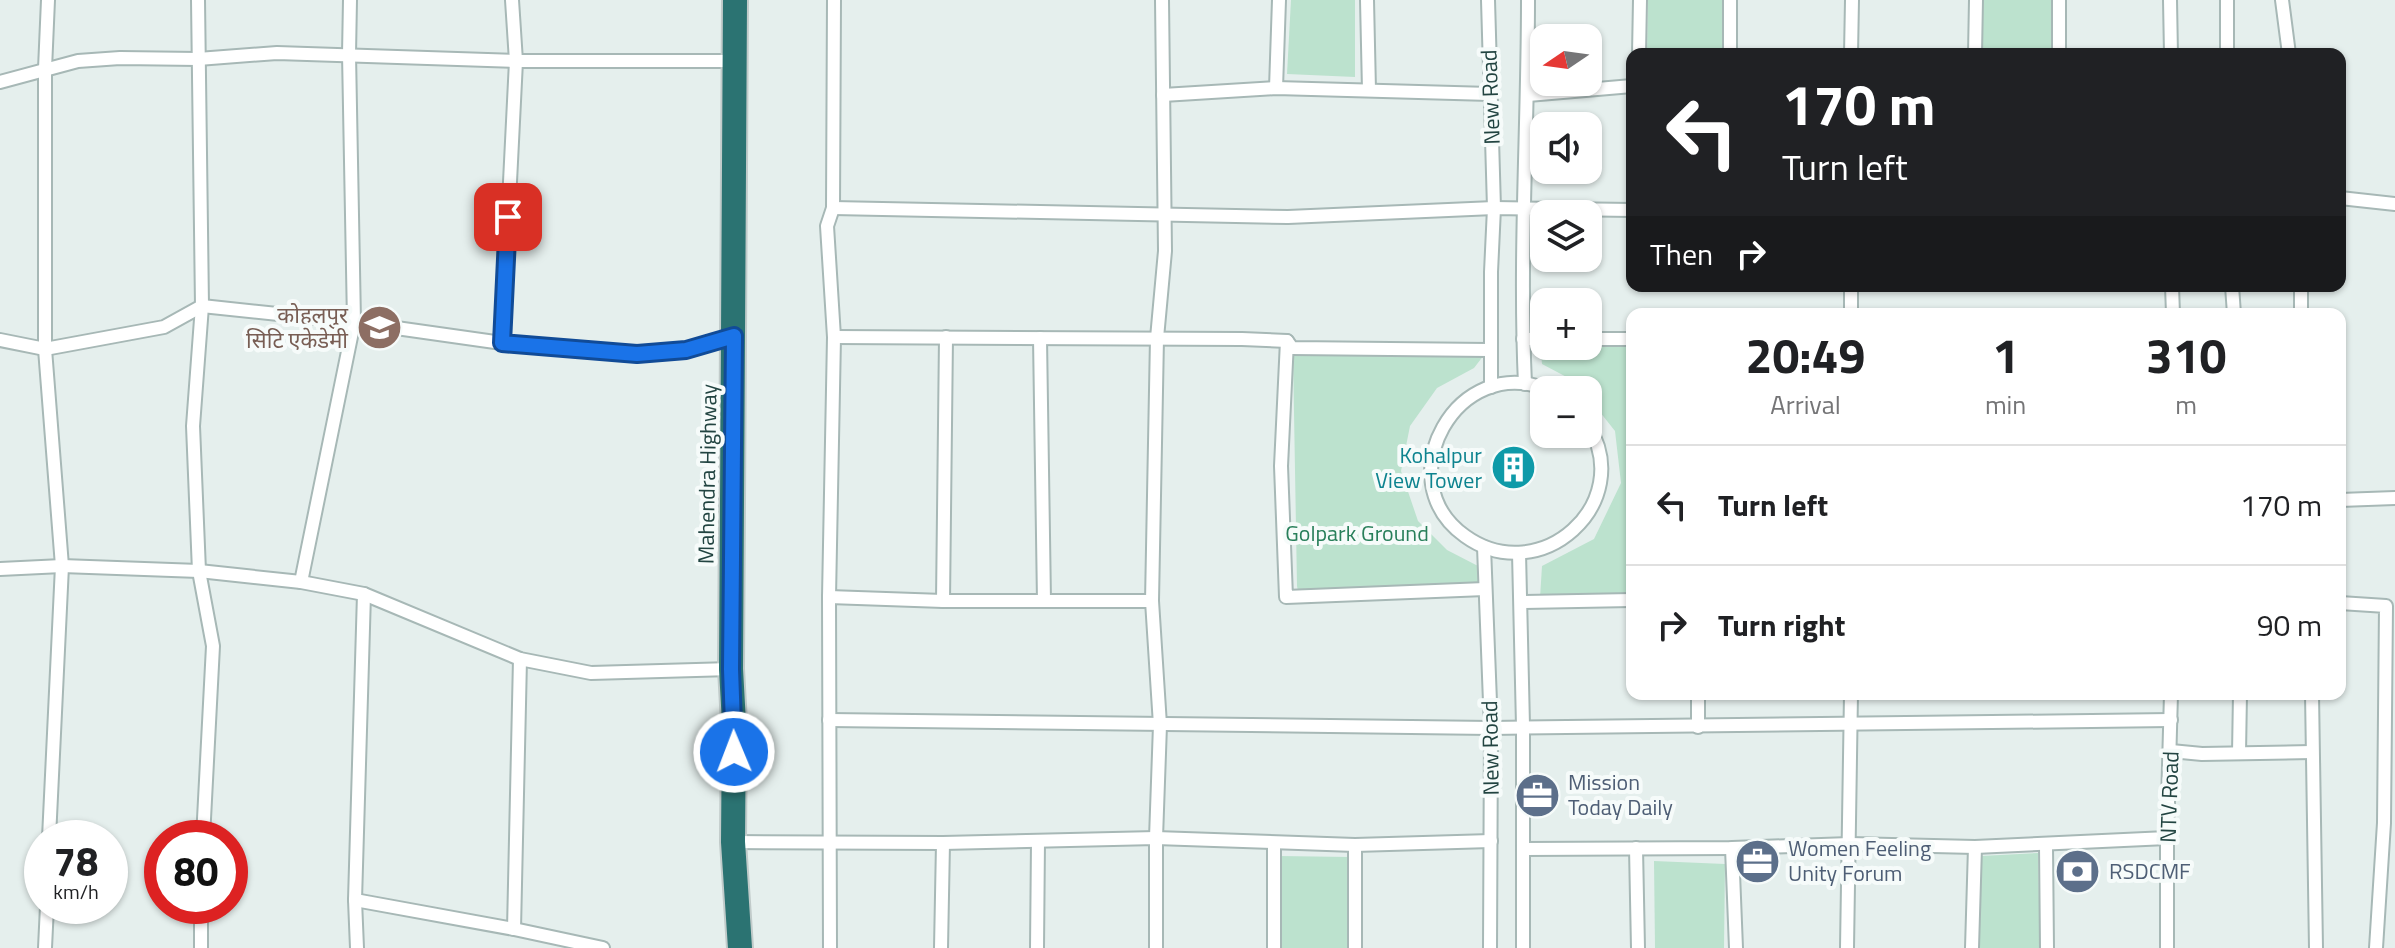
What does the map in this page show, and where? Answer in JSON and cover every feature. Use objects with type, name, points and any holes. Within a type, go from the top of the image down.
[{"type":"highway","name":"Mahendra Highway","points":[[735,0],[731,669],[733,842],[740,948]]},
{"type":"street","points":[[48,0],[45,69],[45,349],[62,566],[50,820]]},
{"type":"street","points":[[198,0],[202,306],[193,426],[199,571],[213,646],[204,820]]},
{"type":"street","points":[[301,582],[354,322],[350,0]]},
{"type":"street","points":[[502,343],[516,61],[512,0]]},
{"type":"street","points":[[830,948],[829,597],[834,337],[827,226],[833,208],[834,0]]},
{"type":"street","points":[[1156,948],[1160,725],[1152,601],[1157,338],[1165,251],[1162,0]]},
{"type":"street","points":[[1276,88],[1279,0]]},
{"type":"street","points":[[1367,0],[1369,90]]},
{"type":"street","name":"New Road","points":[[1488,0],[1494,208],[1489,350],[1491,387]]},
{"type":"street","name":"New Road","points":[[1525,384],[1522,208],[1528,95],[1528,0]]},
{"type":"street","points":[[1639,48],[1640,0]]},
{"type":"street","points":[[1730,0],[1730,48]]},
{"type":"street","points":[[1851,48],[1852,0]]},
{"type":"street","points":[[1975,48],[1976,0]]},
{"type":"street","points":[[2059,0],[2059,48]]},
{"type":"street","points":[[2170,0],[2171,48]]},
{"type":"street","points":[[2227,0],[2227,48]]},
{"type":"street","points":[[2282,0],[2288,48]]},
{"type":"street","points":[[0,82],[78,61],[198,59],[277,53],[516,61],[735,61]]},
{"type":"street","points":[[1528,95],[1626,87]]},
{"type":"street","points":[[1163,95],[1276,88],[1490,94]]},
{"type":"street","points":[[2346,199],[2395,204]]},
{"type":"street","points":[[833,208],[1288,217],[1494,208],[1626,210]]},
{"type":"street","points":[[0,340],[45,349],[164,327],[202,306],[354,322],[502,343],[637,354],[686,350],[734,336]]},
{"type":"street","points":[[834,337],[1287,341]]},
{"type":"street","points":[[943,601],[946,337]]},
{"type":"street","points":[[1040,338],[1044,601]]},
{"type":"street","points":[[1523,339],[1530,339]]},
{"type":"street","points":[[1602,339],[1626,339]]},
{"type":"street","points":[[1287,341],[1292,348],[1489,350]]},
{"type":"street","points":[[1287,341],[1281,466],[1286,597],[1485,589]]},
{"type":"street","points":[[1530,385],[1491,387],[1470,397],[1439,431],[1432,453],[1431,476],[1437,499],[1448,519],[1464,536],[1484,547],[1519,553],[1552,546],[1579,525],[1589,512],[1600,480],[1598,448]]},
{"type":"street","points":[[2346,500],[2395,498]]},
{"type":"street","name":"New Road","points":[[1484,547],[1491,728],[1490,948]]},
{"type":"street","name":"New Road","points":[[1519,553],[1523,948]]},
{"type":"street","points":[[0,569],[62,566],[199,571],[301,582],[364,594],[520,659],[591,673],[731,669]]},
{"type":"street","points":[[357,948],[355,900],[364,594]]},
{"type":"street","points":[[829,597],[943,601],[1152,601]]},
{"type":"street","points":[[1521,602],[1626,600]]},
{"type":"street","points":[[2346,603],[2386,606],[2384,823],[2376,948]]},
{"type":"street","points":[[514,929],[520,659]]},
{"type":"street","points":[[1698,700],[1698,727]]},
{"type":"street","points":[[1847,948],[1851,700]]},
{"type":"street","name":"NTV Road","points":[[2167,948],[2171,700]]},
{"type":"street","points":[[2239,753],[2240,700]]},
{"type":"street","points":[[2312,700],[2316,948]]},
{"type":"street","points":[[829,720],[1491,728],[2171,720]]},
{"type":"street","points":[[2171,751],[2202,754],[2312,752]]},
{"type":"street","points":[[2384,823],[2395,840]]},
{"type":"street","points":[[733,842],[943,843],[1156,838],[1355,845],[1491,841]]},
{"type":"street","points":[[1523,849],[1850,844],[2046,846],[2167,838]]},
{"type":"street","points":[[1037,948],[1038,841]]},
{"type":"street","points":[[941,948],[943,843]]},
{"type":"street","points":[[1274,843],[1274,948]]},
{"type":"street","points":[[1355,845],[1355,948]]},
{"type":"street","points":[[2046,846],[2047,948]]},
{"type":"street","points":[[1972,948],[1975,847]]},
{"type":"street","points":[[1636,848],[1638,948]]},
{"type":"street","points":[[1732,848],[1736,948]]},
{"type":"street","points":[[355,900],[603,948]]},
{"type":"street","points":[[45,948],[46,924]]},
{"type":"street","points":[[201,924],[201,948]]},
{"type":"green space","points":[[1291,0],[1355,0],[1355,77],[1287,74]]},
{"type":"green space","points":[[1648,0],[1723,0],[1723,48],[1647,48]]},
{"type":"green space","points":[[1979,0],[2058,0],[2059,48],[1978,48]]},
{"type":"green space","points":[[1602,342],[1626,342],[1626,598],[1540,598],[1542,566],[1594,539],[1621,483],[1615,431],[1602,415],[1602,376],[1565,376],[1542,364],[1542,360],[1602,360]]},
{"type":"green space","name":"Golpark Ground","points":[[1293,354],[1484,355],[1474,368],[1437,388],[1410,426],[1401,471],[1418,521],[1447,550],[1478,566],[1478,589],[1299,596]]},
{"type":"green space","points":[[2038,853],[2040,948],[1979,948],[1981,856]]},
{"type":"green space","points":[[1279,856],[1350,857],[1349,948],[1279,948]]},
{"type":"green space","points":[[1654,861],[1725,864],[1724,948],[1655,948]]},
{"type":"place","name":"कोहलपुर सिटि एकेडेमी","points":[[379,328]]},
{"type":"place","name":"Kohalpur View Tower","points":[[1513,468]]},
{"type":"place","name":"Mission Today Daily","points":[[1537,795]]},
{"type":"place","name":"Women Feeling Unity Forum","points":[[1757,861]]},
{"type":"place","name":"RSDCMF","points":[[2078,871]]},
{"type":"route","points":[[508,217],[502,343],[637,354],[686,350],[734,336],[731,669],[734,752]]}]
